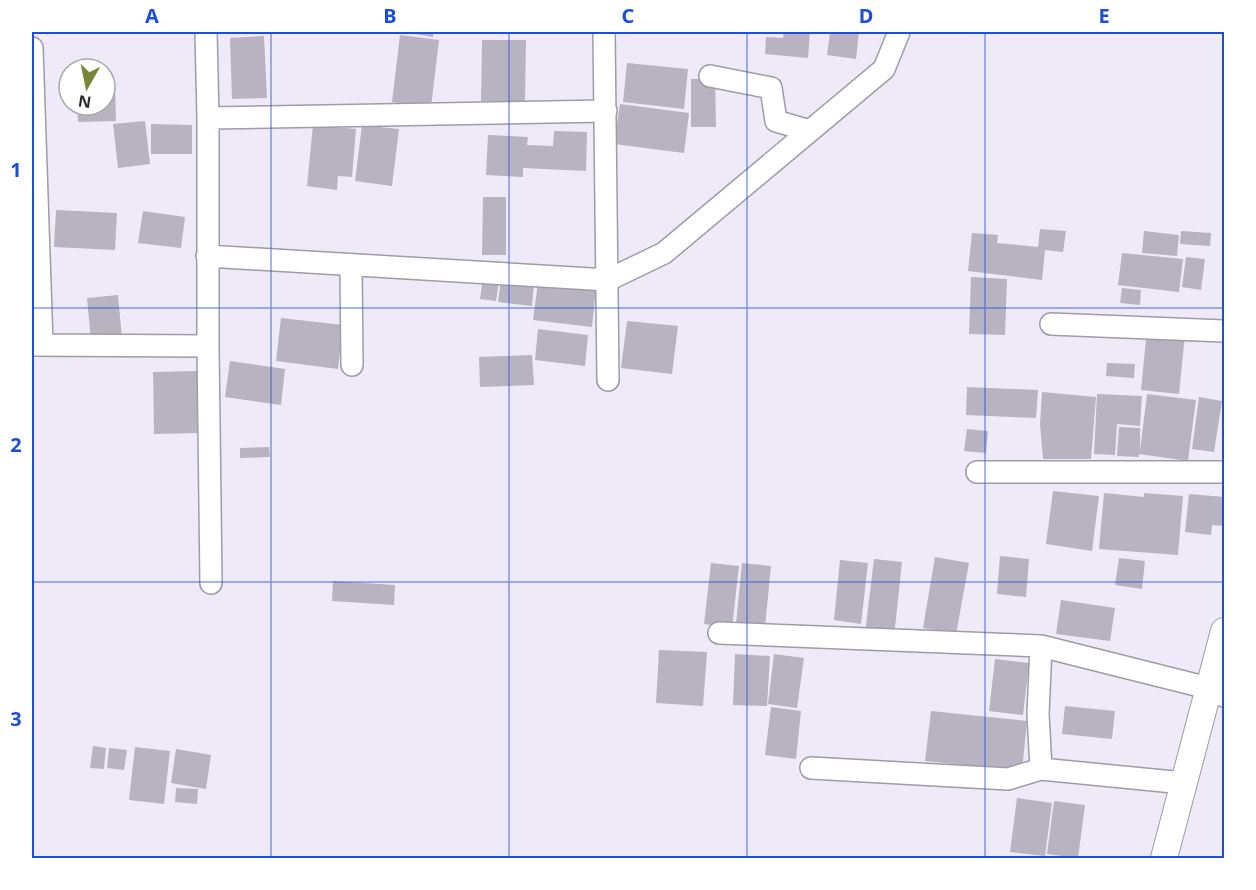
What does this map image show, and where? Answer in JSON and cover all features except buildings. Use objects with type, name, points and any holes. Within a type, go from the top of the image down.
[{"type":"street","points":[[206,32],[211,583]]},
{"type":"street","points":[[604,32],[608,380]]},
{"type":"street","points":[[207,256],[608,280],[664,253],[884,69],[899,32]]},
{"type":"street","points":[[32,48],[37,344],[208,346]]},
{"type":"street","points":[[710,76],[771,88],[776,121],[810,131]]},
{"type":"street","points":[[208,118],[606,111]]},
{"type":"street","points":[[351,265],[352,364]]},
{"type":"street","points":[[1051,324],[1224,331]]},
{"type":"street","points":[[977,472],[1224,472]]},
{"type":"street","points":[[1164,858],[1184,783],[1216,692],[1224,631]]},
{"type":"street","points":[[719,633],[1041,646],[1216,692]]},
{"type":"street","points":[[1041,646],[1038,714],[1041,769]]},
{"type":"street","points":[[811,768],[1008,779],[1041,769],[1184,783]]}]
